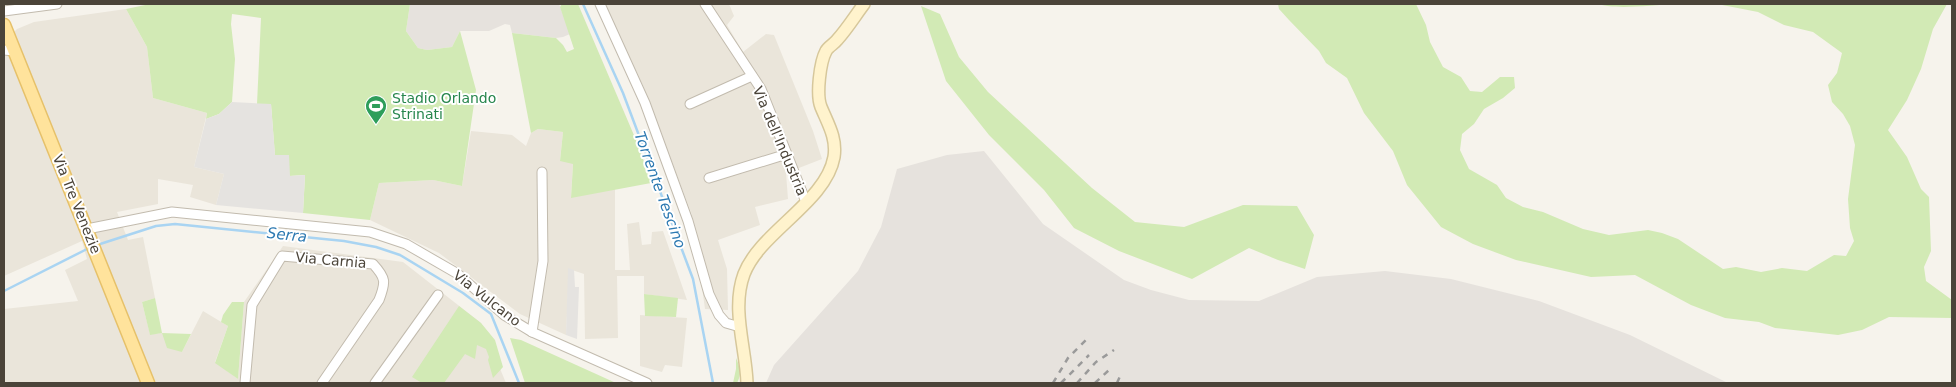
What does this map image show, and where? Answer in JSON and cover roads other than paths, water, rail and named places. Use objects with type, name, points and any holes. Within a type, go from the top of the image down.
[{"type":"main road","name":"Via Tre Venezie","points":[[4,25],[9,50],[88,233],[148,383]]},
{"type":"street","points":[[4,11],[57,4]]},
{"type":"street","points":[[600,4],[649,112],[688,221],[708,294],[719,315],[726,323],[740,328]]},
{"type":"street","name":"Via dell'Industria","points":[[704,4],[761,89],[806,202]]},
{"type":"street","points":[[747,383],[740,328],[740,292],[745,273],[759,251],[806,202],[828,174],[834,157],[834,136],[820,104],[819,78],[826,51],[864,4]]},
{"type":"street","points":[[690,104],[752,76]]},
{"type":"street","points":[[709,178],[787,154]]},
{"type":"street","points":[[532,332],[542,261],[542,172]]},
{"type":"street","name":"Via Vulcano","points":[[88,233],[172,212],[370,232],[406,244],[458,274],[504,315],[532,332],[647,383]]},
{"type":"street","name":"Via Carnia","points":[[245,383],[252,305],[282,256],[373,264],[382,274],[385,285],[379,300],[322,383]]},
{"type":"street","points":[[375,383],[438,295]]},
{"type":"waterway","name":"Torrente Tescino","points":[[583,4],[623,93],[693,279],[713,383]]},
{"type":"waterway","name":"Serra","points":[[97,245],[156,226],[175,224],[344,241],[376,247],[400,255],[463,293],[491,314],[519,383]]},
{"type":"waterway","name":"Serra","points":[[4,291],[89,248]]},
{"type":"railway","points":[[1053,383],[1068,358],[1089,337]]},
{"type":"railway","points":[[1077,383],[1096,362],[1114,350]]},
{"type":"railway","points":[[1061,383],[1089,355]]},
{"type":"railway","points":[[1095,383],[1109,370]]},
{"type":"railway","points":[[1117,383],[1121,374]]},
{"type":"place","name":"Stadio Orlando Strinati","points":[[376,125]]}]
